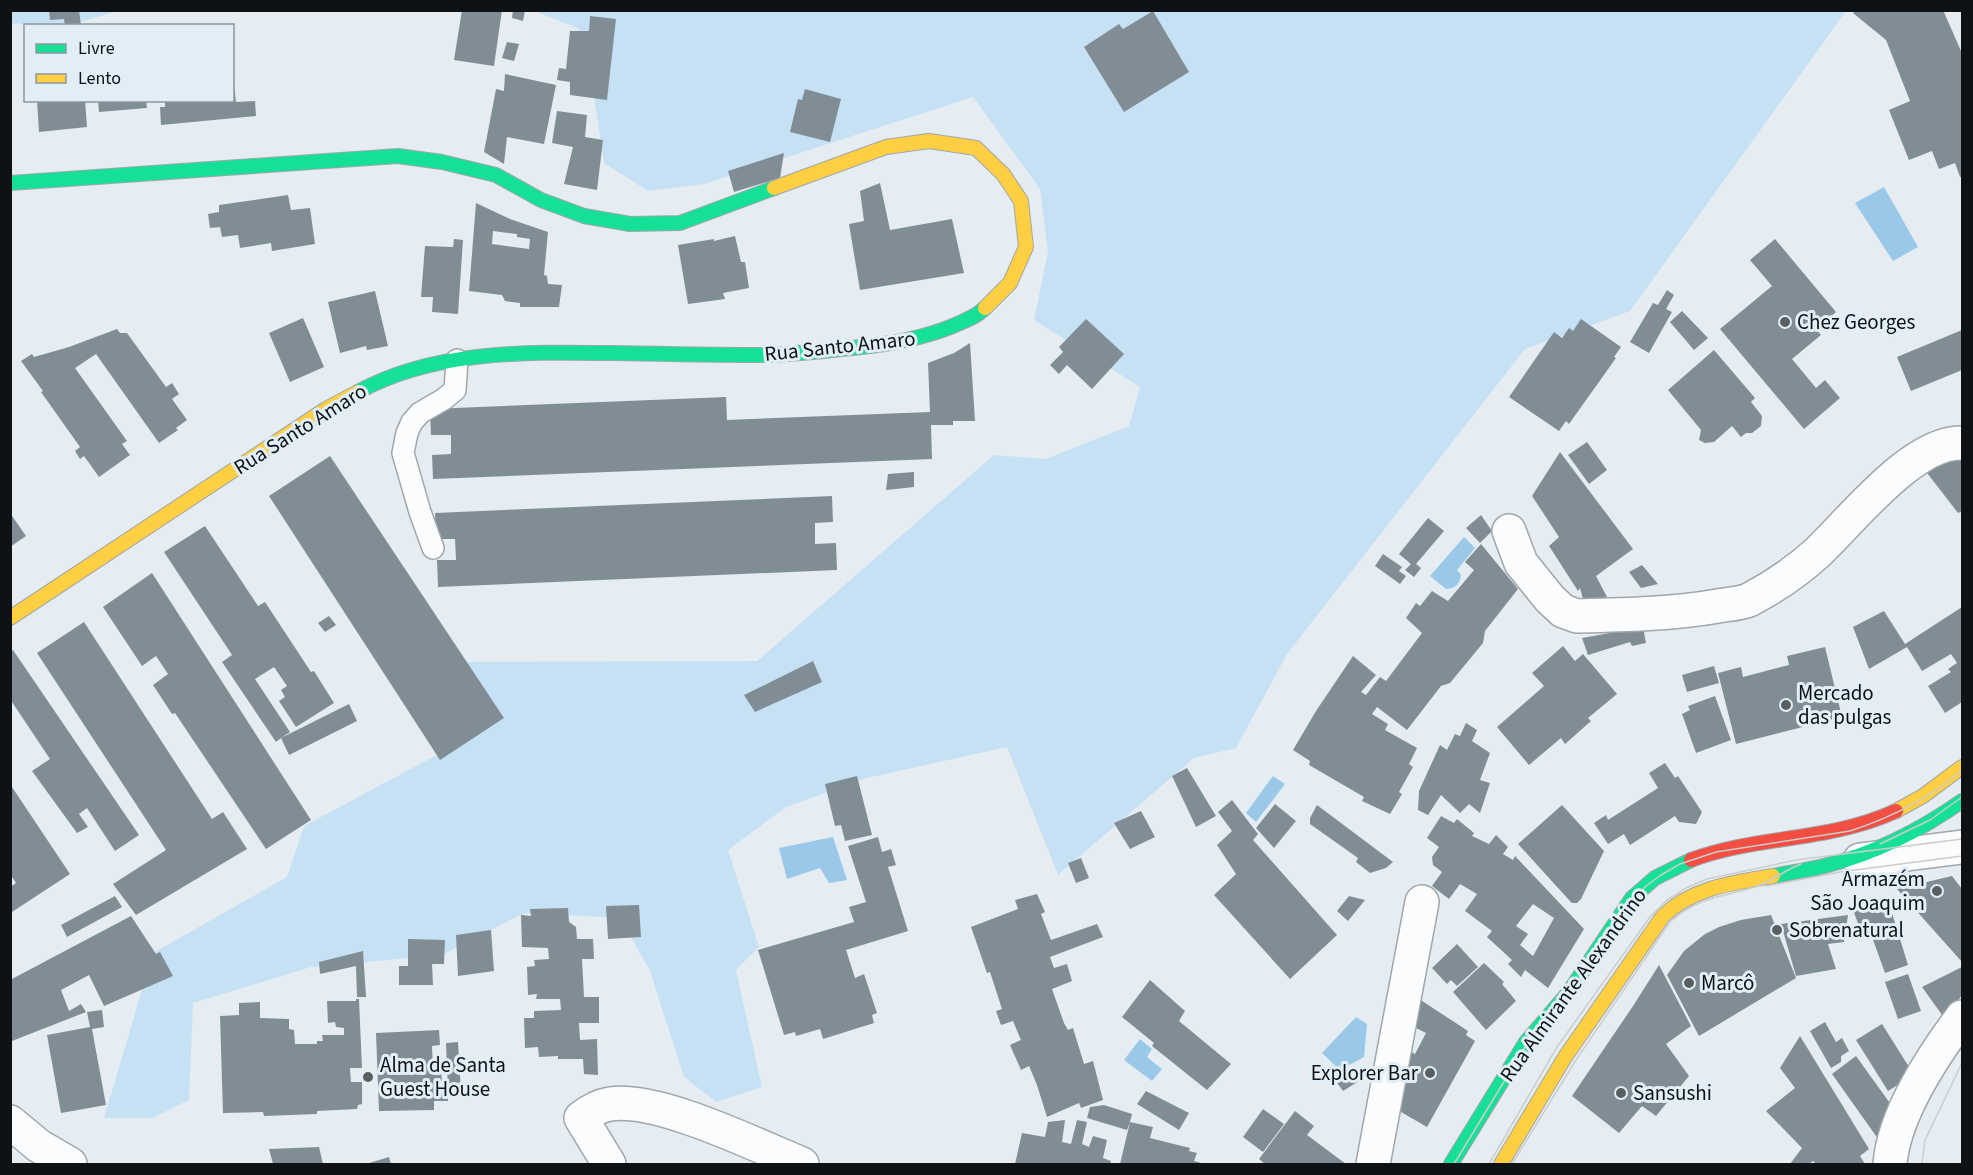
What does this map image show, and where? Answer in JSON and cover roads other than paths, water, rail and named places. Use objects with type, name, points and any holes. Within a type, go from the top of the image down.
[{"type":"street","name":"Rua Santo Amaro","points":[[10,183],[398,156],[442,162],[496,175],[541,200],[584,216],[630,224],[680,223],[886,147],[929,141],[976,148],[1003,174],[1021,201],[1026,247],[1010,283],[979,314],[939,333],[910,341],[834,350],[760,355],[549,352],[496,355],[457,360],[395,374],[326,409],[10,618]]},
{"type":"street","points":[[1509,531],[1521,563],[1563,611],[1577,616],[1689,611],[1746,601],[1784,581],[1904,467],[1953,442],[1962,443]]},
{"type":"street","name":"Rua Almirante Alexandrino","points":[[1451,1164],[1526,1042],[1569,992],[1632,898],[1643,886],[1679,862],[1715,850],[1824,834],[1870,823],[1919,800],[1962,767]]},
{"type":"street","name":"Rua Almirante Alexandrino","points":[[1501,1164],[1565,1057],[1663,916],[1683,901],[1709,888],[1828,865],[1909,834],[1931,823],[1962,801]]},
{"type":"street","points":[[1828,865],[1962,847]]},
{"type":"street","points":[[1930,851],[1962,855]]},
{"type":"street","points":[[1373,1164],[1422,902]]},
{"type":"street","points":[[1890,1164],[1898,1131],[1913,1095],[1936,1052],[1962,1017]]},
{"type":"street","points":[[609,1164],[581,1119],[593,1109],[610,1104],[628,1104],[678,1114],[802,1164]]},
{"type":"street","points":[[10,1122],[39,1146],[70,1164]]},
{"type":"lane","points":[[434,548],[420,512],[403,453],[412,422],[420,413],[455,390],[457,360]]},
{"type":"water","points":[[1884,187],[1918,247],[1893,261],[1855,203]]},
{"type":"water","points":[[1464,537],[1475,548],[1457,570],[1461,575],[1460,581],[1454,587],[1446,589],[1430,576]]},
{"type":"water","points":[[1273,776],[1285,784],[1256,822],[1246,813]]},
{"type":"water","points":[[833,837],[847,880],[829,883],[820,868],[787,879],[779,848]]},
{"type":"water","points":[[1356,1017],[1367,1024],[1364,1057],[1340,1070],[1322,1053]]},
{"type":"water","points":[[1140,1039],[1152,1049],[1147,1057],[1162,1069],[1152,1081],[1124,1060]]},
{"type":"tram line","points":[[1454,1164],[1525,1047],[1570,993],[1633,900],[1646,886],[1680,864],[1716,852],[1850,831],[1866,826],[1896,813],[1937,790],[1962,770]]},
{"type":"tram line","points":[[1880,844],[1930,820],[1962,797]]},
{"type":"tram line","points":[[1489,1164],[1557,1047],[1650,917],[1667,900],[1707,879],[1796,860],[1962,839]]},
{"type":"tram line","points":[[1767,886],[1840,872],[1962,856]]},
{"type":"tram line","points":[[1512,1164],[1576,1060],[1670,922],[1690,907],[1755,887],[1801,864]]},
{"type":"tram line","points":[[1922,1164],[1925,1140],[1962,1063]]},
{"type":"place","name":"Chez Georges","points":[[1785,322]]},
{"type":"place","name":"Mercado das pulgas","points":[[1786,705]]},
{"type":"place","name":"Armazém São Joaquim","points":[[1937,891]]},
{"type":"place","name":"Sobrenatural","points":[[1777,930]]},
{"type":"place","name":"Marcô","points":[[1689,983]]},
{"type":"place","name":"Explorer Bar","points":[[1430,1073]]},
{"type":"place","name":"Alma de Santa Guest House","points":[[368,1077]]},
{"type":"place","name":"Sansushi","points":[[1621,1093]]}]
